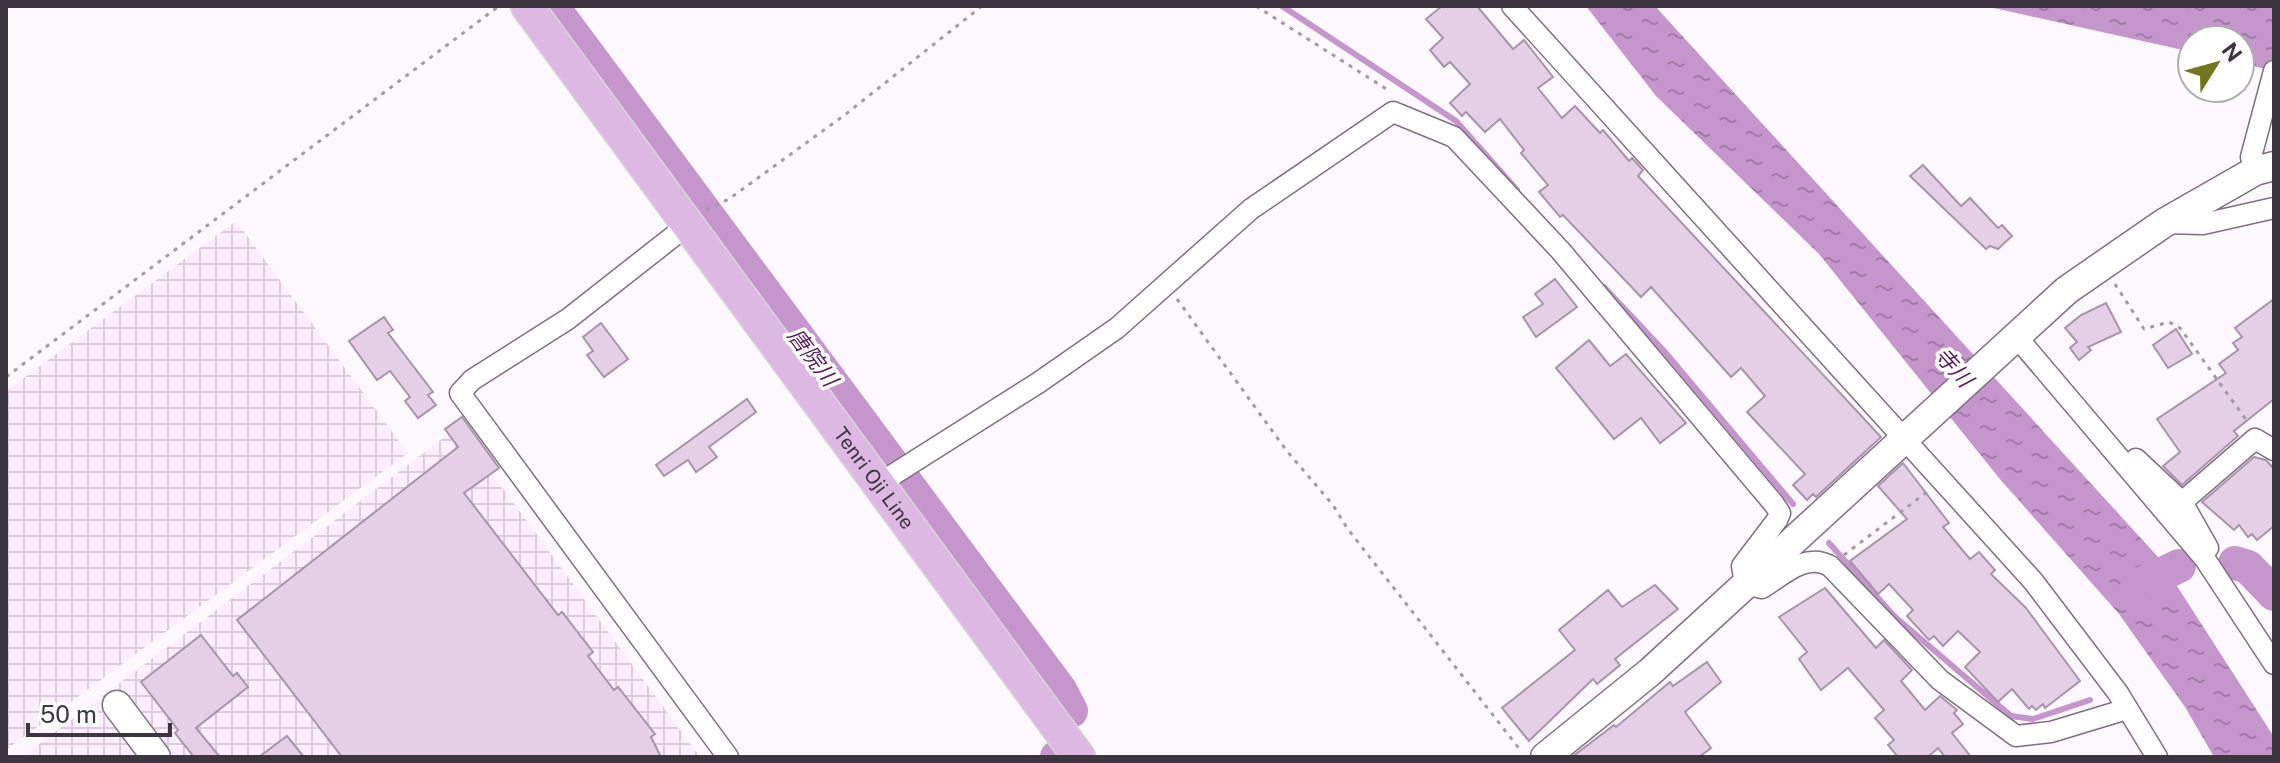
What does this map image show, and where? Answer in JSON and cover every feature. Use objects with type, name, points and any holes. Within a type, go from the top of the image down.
[{"type":"main road","name":"Tenri Oji Line","points":[[527,6],[1079,757]]},
{"type":"street","points":[[1512,6],[1906,435],[2033,581],[2127,709],[2157,757]]},
{"type":"street","points":[[1545,757],[1650,672],[2012,337],[2102,264],[2164,223],[2265,168],[2251,157],[2274,71]]},
{"type":"street","points":[[880,483],[1117,328],[1251,209],[1393,112],[1454,137],[1570,261],[1774,504],[1780,513],[1777,520],[1742,566],[1745,584]]},
{"type":"street","points":[[2164,223],[2203,224],[2274,208]]},
{"type":"street","points":[[689,224],[568,319],[472,380],[460,393],[728,757]]},
{"type":"street","points":[[2012,337],[2111,447],[2210,567],[2274,664]]},
{"type":"street","points":[[2182,502],[2255,439],[2274,450]]},
{"type":"street","points":[[2111,447],[2126,450],[2182,502],[2212,555],[2210,567]]},
{"type":"street","points":[[1745,584],[1762,588],[1807,561],[1818,559],[1830,566],[1940,680],[2016,736],[2051,732],[2127,709]]},
{"type":"street","points":[[117,705],[156,757]]},
{"type":"path","points":[[6,377],[499,6]]},
{"type":"path","points":[[689,224],[846,114],[982,6]]},
{"type":"path","points":[[1256,6],[1397,95]]},
{"type":"path","points":[[2102,264],[2144,329],[2169,322],[2180,328],[2207,360],[2255,439]]},
{"type":"path","points":[[1163,286],[1195,323],[1286,450],[1333,505],[1469,687],[1527,757]]},
{"type":"path","points":[[1830,566],[1943,480]]},
{"type":"shaded area","points":[[236,221],[408,453],[6,750],[6,391]]},
{"type":"shaded area","points":[[458,427],[700,757],[22,757]]},
{"type":"water","name":"寺川","points":[[1586,6],[1655,6],[2159,558],[2274,737],[2274,757],[2214,757],[2185,707],[2119,614],[1999,478],[1819,254],[1656,96]]},
{"type":"water","points":[[1985,6],[2274,6],[2274,71],[2256,67],[2256,24],[2176,24],[2176,48]]},
{"type":"building","points":[[1442,6],[1477,6],[1513,49],[1524,40],[1553,77],[1538,88],[1562,118],[1575,106],[1600,133],[1603,130],[1629,161],[1632,158],[1643,170],[1638,176],[1881,437],[1816,497],[1813,494],[1807,500],[1793,485],[1805,474],[1747,412],[1765,396],[1741,368],[1731,377],[1651,287],[1641,297],[1563,215],[1560,217],[1539,192],[1548,185],[1521,153],[1524,150],[1500,119],[1485,132],[1466,112],[1462,116],[1450,103],[1470,84],[1450,62],[1444,67],[1430,50],[1443,38],[1426,19]]},
{"type":"building","points":[[1923,165],[1961,206],[1970,198],[1998,228],[2002,225],[2012,236],[1998,249],[1990,246],[1986,249],[1910,176]]},
{"type":"building","points":[[1555,279],[1577,307],[1536,337],[1523,317],[1543,304],[1535,294]]},
{"type":"building","points":[[2274,299],[2274,399],[2234,431],[2238,436],[2182,485],[2163,466],[2180,452],[2157,419],[2226,373],[2219,364],[2238,350],[2233,343],[2242,337],[2235,328]]},
{"type":"building","points":[[2106,303],[2121,332],[2088,347],[2091,350],[2079,360],[2070,348],[2077,342],[2065,328],[2081,315]]},
{"type":"building","points":[[384,317],[393,330],[388,333],[433,392],[428,395],[436,405],[418,418],[405,401],[410,397],[390,371],[377,380],[349,341]]},
{"type":"building","points":[[601,323],[628,359],[604,377],[587,355],[593,351],[583,337]]},
{"type":"building","points":[[2176,329],[2192,354],[2168,368],[2153,345]]},
{"type":"building","points":[[1589,340],[1610,366],[1626,354],[1686,423],[1660,443],[1641,418],[1614,439],[1556,368]]},
{"type":"building","points":[[747,399],[756,412],[709,447],[717,457],[696,472],[688,460],[664,476],[656,465]]},
{"type":"building","points":[[462,417],[499,468],[464,493],[558,615],[562,612],[593,652],[588,656],[614,690],[618,687],[655,734],[651,737],[661,757],[342,757],[237,620],[458,447],[445,429]]},
{"type":"building","points":[[2254,457],[2266,460],[2274,469],[2274,526],[2257,540],[2252,534],[2248,537],[2239,525],[2234,530],[2202,502]]},
{"type":"building","points":[[1903,463],[1949,523],[1943,527],[1970,559],[1979,552],[1995,570],[1991,574],[2026,608],[2080,681],[2045,708],[2043,704],[2036,710],[2032,706],[2029,709],[2012,689],[1998,702],[1965,667],[1980,652],[1958,631],[1943,646],[1934,636],[1929,640],[1907,616],[1913,610],[1889,584],[1878,594],[1850,561],[1907,519],[1878,486]]},
{"type":"building","points":[[1655,585],[1678,609],[1615,659],[1620,665],[1597,684],[1593,679],[1529,741],[1502,708],[1575,650],[1559,630],[1608,590],[1622,607]]},
{"type":"building","points":[[1825,588],[1876,648],[1884,640],[1912,670],[1901,681],[1925,710],[1940,696],[1957,710],[1954,713],[1963,724],[1952,733],[1971,757],[1945,757],[1938,748],[1928,757],[1898,757],[1888,745],[1894,740],[1875,718],[1884,710],[1848,668],[1821,690],[1799,659],[1807,652],[1779,617]]},
{"type":"building","points":[[201,635],[233,676],[237,673],[248,687],[196,728],[220,757],[194,757],[175,733],[178,730],[141,682]]},
{"type":"building","points":[[1707,662],[1721,682],[1685,712],[1711,748],[1699,757],[1572,757],[1614,725],[1616,727],[1670,682],[1673,686]]},
{"type":"building","points":[[287,736],[304,757],[259,757]]},
{"type":"waterway","name":"唐院川","points":[[552,6],[1060,690],[1071,711]]},
{"type":"waterway","points":[[1282,6],[1456,121],[1517,190]]},
{"type":"waterway","points":[[1604,287],[1664,351],[1793,504]]},
{"type":"waterway","points":[[1829,543],[1894,616],[2011,716],[2033,719],[2090,700]]},
{"type":"waterway","points":[[2235,563],[2248,567],[2274,594]]},
{"type":"waterway","points":[[2137,586],[2179,566]]}]
